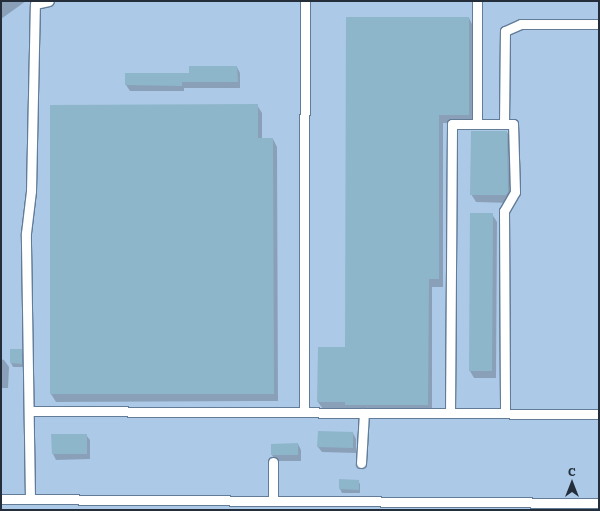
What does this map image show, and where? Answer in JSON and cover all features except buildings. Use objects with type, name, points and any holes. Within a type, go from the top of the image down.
[{"type":"street","points":[[30,499],[30,411],[26,233],[31,191],[35,4],[49,1]]},
{"type":"street","points":[[304,412],[305,1]]},
{"type":"street","points":[[477,1],[477,124]]},
{"type":"street","points":[[504,124],[505,31],[521,24],[599,24]]},
{"type":"street","points":[[450,413],[452,124],[513,124],[515,192],[504,211],[505,413]]},
{"type":"street","points":[[30,411],[599,414]]},
{"type":"street","points":[[361,462],[364,413]]},
{"type":"street","points":[[273,462],[273,500]]},
{"type":"street","points":[[1,499],[273,500],[401,506],[599,503]]},
{"type":"street","points":[[312,501],[315,510]]}]
